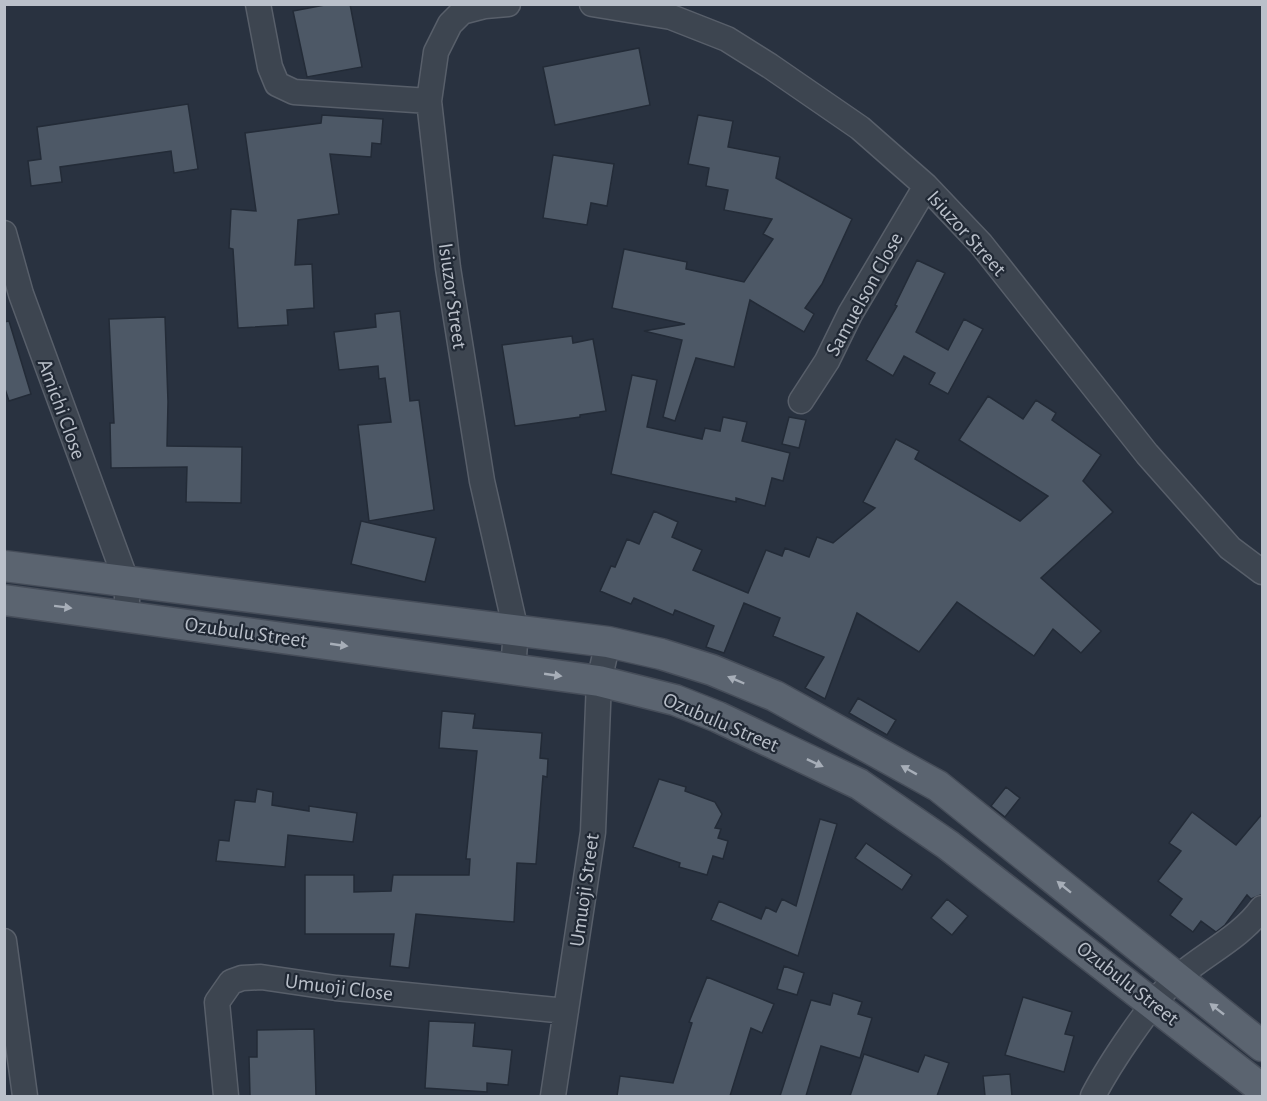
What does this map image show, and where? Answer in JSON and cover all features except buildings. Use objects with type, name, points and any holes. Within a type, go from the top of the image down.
[{"type":"main road","name":"Ozubulu Street","points":[[4,566],[608,642],[661,654],[702,667],[775,696],[938,786],[1263,1046]]},
{"type":"main road","name":"Ozubulu Street","points":[[4,600],[599,681],[675,700],[718,717],[859,784],[948,845],[1263,1089]]},
{"type":"street","points":[[258,4],[270,67],[278,84],[294,92],[429,101]]},
{"type":"street","name":"Isiuzor Street","points":[[508,4],[461,8],[436,52],[429,101],[448,268],[480,469],[516,631],[513,669]]},
{"type":"street","name":"Isiuzor Street","points":[[592,4],[671,16],[727,39],[860,128],[926,186],[981,244],[1147,454],[1230,548],[1263,572]]},
{"type":"street","name":"Samuelson Close","points":[[801,401],[827,361],[850,314],[926,186]]},
{"type":"street","name":"Amichi Close","points":[[4,233],[11,282],[127,583]]},
{"type":"street","points":[[126,615],[127,583]]},
{"type":"street","name":"Umuoji Street","points":[[553,1096],[593,832],[599,681],[608,642]]},
{"type":"street","points":[[1093,1096],[1155,1004],[1177,978],[1252,922],[1263,908]]},
{"type":"street","points":[[4,941],[25,1096]]},
{"type":"street","name":"Umuoji Close","points":[[226,1096],[217,1002],[231,982],[242,978],[261,977],[336,988],[566,1011]]}]
